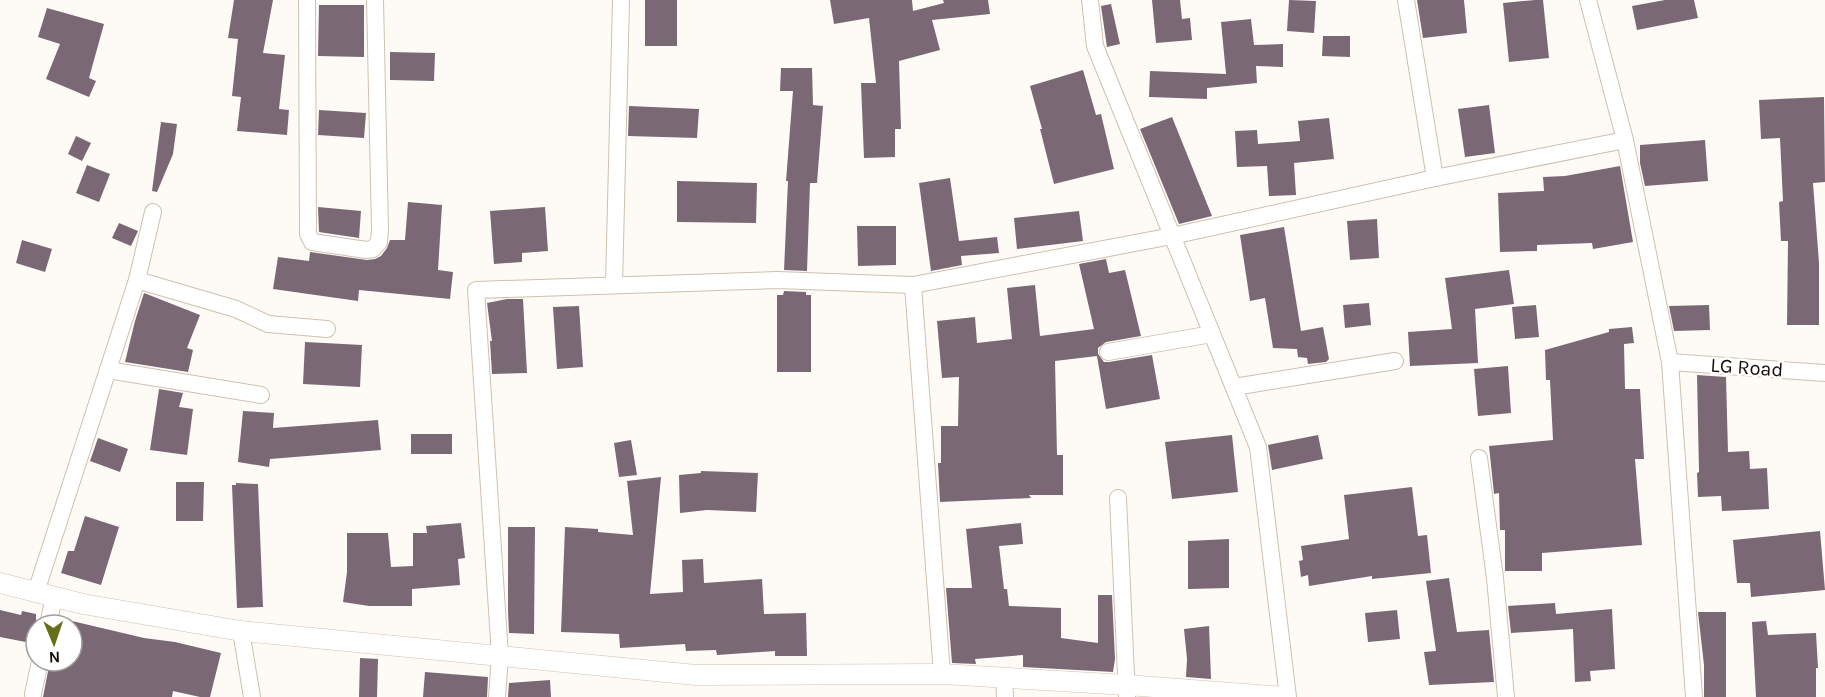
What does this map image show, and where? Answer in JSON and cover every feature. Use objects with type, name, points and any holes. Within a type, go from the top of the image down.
[{"type":"street","points":[[307,0],[308,234],[312,242],[366,250],[373,249],[379,242],[380,229],[375,0]]},
{"type":"street","points":[[614,285],[621,0]]},
{"type":"street","points":[[0,583],[83,604],[242,630],[696,675],[942,674],[1005,687],[1286,697],[1258,447],[1095,46],[1090,0]]},
{"type":"street","points":[[1406,0],[1435,178]]},
{"type":"street","points":[[1588,0],[1625,140],[1670,362],[1694,697]]},
{"type":"street","points":[[496,697],[500,656],[476,290],[777,280],[913,285],[1172,236],[1435,178],[1625,140]]},
{"type":"street","points":[[47,613],[45,595],[108,370],[137,280],[153,212]]},
{"type":"street","points":[[137,280],[236,309],[268,324],[327,329]]},
{"type":"street","points":[[913,285],[942,674]]},
{"type":"street","points":[[1108,352],[1212,334]]},
{"type":"street","points":[[1234,387],[1395,361]]},
{"type":"street","name":"LG Road","points":[[1670,362],[1825,373]]},
{"type":"street","points":[[108,370],[261,395]]},
{"type":"street","points":[[1479,458],[1496,578],[1506,697]]},
{"type":"street","points":[[1118,498],[1127,691]]},
{"type":"street","points":[[242,630],[252,697]]},
{"type":"street","points":[[33,694],[37,673]]},
{"type":"building","points":[[234,0],[273,0],[263,53],[285,55],[279,109],[289,110],[287,135],[237,131],[241,97],[232,96],[238,39],[228,38]]},
{"type":"building","points":[[645,0],[677,0],[677,46],[645,46]]},
{"type":"building","points":[[830,0],[912,0],[913,11],[944,3],[943,0],[988,0],[990,14],[932,20],[940,50],[899,61],[901,129],[895,129],[895,157],[864,158],[861,83],[876,83],[869,18],[834,24]]},
{"type":"building","points":[[1152,0],[1180,0],[1182,19],[1190,18],[1192,40],[1156,43]]},
{"type":"building","points":[[1289,0],[1316,1],[1314,33],[1287,31]]},
{"type":"building","points":[[1417,0],[1464,0],[1467,33],[1423,38]]},
{"type":"building","points":[[1543,0],[1549,58],[1509,62],[1503,3]]},
{"type":"building","points":[[1665,0],[1694,0],[1698,18],[1637,30],[1632,6]]},
{"type":"building","points":[[1111,4],[1120,44],[1107,47],[1101,6]]},
{"type":"building","points":[[319,5],[364,5],[364,57],[318,56]]},
{"type":"building","points":[[47,8],[104,24],[89,78],[96,81],[89,97],[46,79],[60,44],[38,37]]},
{"type":"building","points":[[1251,19],[1254,45],[1283,44],[1283,67],[1256,66],[1257,83],[1207,88],[1207,99],[1149,97],[1150,71],[1226,74],[1221,22]]},
{"type":"building","points":[[1323,36],[1350,36],[1350,57],[1322,56]]},
{"type":"building","points":[[390,52],[435,53],[434,81],[390,80]]},
{"type":"building","points":[[781,68],[812,68],[813,105],[823,106],[817,183],[810,183],[807,271],[784,270],[788,181],[786,181],[793,91],[780,91]]},
{"type":"building","points":[[1083,70],[1096,115],[1101,114],[1114,169],[1054,184],[1030,86]]},
{"type":"building","points":[[1824,97],[1825,182],[1813,183],[1819,263],[1819,325],[1787,325],[1788,241],[1781,241],[1779,202],[1783,201],[1780,138],[1761,139],[1759,100]]},
{"type":"building","points":[[1489,105],[1495,153],[1465,157],[1458,109]]},
{"type":"building","points":[[629,106],[699,109],[697,138],[628,136]]},
{"type":"building","points":[[319,110],[366,113],[364,138],[318,135]]},
{"type":"building","points":[[1172,117],[1212,216],[1179,224],[1140,129]]},
{"type":"building","points":[[1329,118],[1334,159],[1294,163],[1296,195],[1269,196],[1267,166],[1237,167],[1235,131],[1257,130],[1258,144],[1300,141],[1298,121]]},
{"type":"building","points":[[161,122],[177,124],[173,154],[157,192],[152,191]]},
{"type":"building","points":[[76,136],[91,143],[82,161],[68,154]]},
{"type":"building","points":[[1705,140],[1708,181],[1645,186],[1640,163],[1640,145]]},
{"type":"building","points":[[87,165],[110,174],[99,202],[76,193]]},
{"type":"building","points":[[1620,166],[1633,242],[1593,249],[1592,243],[1537,245],[1537,251],[1500,252],[1498,193],[1544,191],[1543,177],[1565,176]]},
{"type":"building","points":[[950,178],[959,241],[997,237],[999,253],[961,256],[962,265],[931,271],[919,183]]},
{"type":"building","points":[[677,181],[757,183],[756,223],[677,222]]},
{"type":"building","points":[[408,202],[442,205],[438,270],[453,272],[450,299],[359,290],[358,301],[273,289],[278,257],[309,261],[310,252],[367,260],[381,256],[390,240],[405,240]]},
{"type":"building","points":[[318,207],[361,211],[359,238],[319,232]]},
{"type":"building","points":[[545,207],[548,251],[522,253],[522,262],[494,264],[490,211]]},
{"type":"building","points":[[1079,211],[1083,241],[1017,249],[1014,218]]},
{"type":"building","points":[[1377,219],[1379,258],[1350,260],[1347,221]]},
{"type":"building","points":[[119,223],[138,231],[131,246],[112,238]]},
{"type":"building","points":[[857,226],[896,226],[896,265],[858,266]]},
{"type":"building","points":[[1284,227],[1301,331],[1323,327],[1329,359],[1326,362],[1308,364],[1307,358],[1298,357],[1297,349],[1273,348],[1265,298],[1250,301],[1240,235]]},
{"type":"building","points":[[22,240],[52,249],[45,272],[16,263]]},
{"type":"building","points":[[1106,259],[1109,273],[1125,270],[1141,336],[1106,342],[1098,348],[1098,354],[1104,362],[1152,355],[1160,399],[1106,409],[1097,356],[1055,361],[1057,455],[1063,455],[1063,495],[1029,495],[1031,498],[940,502],[938,463],[941,463],[941,426],[958,426],[959,377],[942,378],[937,321],[975,317],[977,343],[1012,339],[1007,288],[1035,285],[1040,336],[1094,329],[1079,264]]},
{"type":"building","points":[[1509,270],[1514,304],[1475,309],[1478,363],[1410,366],[1408,332],[1452,329],[1445,278]]},
{"type":"building","points":[[784,291],[806,292],[806,295],[811,295],[811,372],[777,372],[777,295],[783,295]]},
{"type":"building","points":[[144,293],[200,315],[187,348],[193,350],[188,372],[125,362]]},
{"type":"building","points":[[523,299],[527,373],[492,374],[490,341],[492,341],[487,303]]},
{"type":"building","points":[[1369,303],[1371,325],[1345,328],[1343,305]]},
{"type":"building","points":[[1536,305],[1539,337],[1515,339],[1512,307]]},
{"type":"building","points":[[1709,305],[1710,330],[1674,331],[1669,306]]},
{"type":"building","points":[[579,306],[583,367],[557,369],[553,307]]},
{"type":"building","points":[[1632,327],[1634,343],[1624,344],[1625,389],[1640,389],[1644,459],[1635,459],[1642,545],[1542,553],[1542,571],[1505,571],[1505,530],[1500,530],[1499,493],[1494,494],[1489,446],[1553,440],[1550,380],[1546,380],[1545,350],[1609,332],[1609,329]]},
{"type":"building","points":[[305,342],[362,345],[360,387],[303,384]]},
{"type":"building","points":[[1508,366],[1511,413],[1478,416],[1474,369]]},
{"type":"building","points":[[1697,375],[1726,377],[1728,452],[1749,451],[1750,469],[1767,468],[1769,509],[1722,511],[1721,496],[1698,497]]},
{"type":"building","points":[[159,389],[183,393],[179,407],[193,409],[187,455],[150,450]]},
{"type":"building","points":[[243,411],[274,413],[273,428],[378,420],[381,450],[270,459],[269,467],[238,462]]},
{"type":"building","points":[[411,434],[452,434],[452,454],[411,454]]},
{"type":"building","points":[[1232,435],[1238,492],[1172,499],[1165,442]]},
{"type":"building","points":[[1318,435],[1323,459],[1272,470],[1268,445]]},
{"type":"building","points":[[98,438],[128,449],[120,472],[90,461]]},
{"type":"building","points":[[631,440],[637,475],[619,477],[614,443]]},
{"type":"building","points":[[701,471],[758,473],[756,512],[707,510],[680,513],[679,475],[701,473]]},
{"type":"building","points":[[661,477],[650,594],[683,592],[682,560],[703,559],[704,583],[762,579],[764,614],[806,613],[807,656],[775,656],[775,651],[717,655],[716,650],[686,651],[685,644],[620,648],[619,634],[561,632],[565,527],[598,529],[598,532],[633,535],[627,481]]},
{"type":"building","points":[[176,482],[204,482],[203,521],[176,521]]},
{"type":"building","points":[[236,483],[258,484],[263,607],[237,608],[232,485]]},
{"type":"building","points":[[1412,487],[1418,536],[1427,535],[1431,573],[1372,579],[1372,576],[1309,586],[1308,575],[1301,577],[1299,561],[1303,560],[1301,546],[1349,539],[1344,495]]},
{"type":"building","points":[[85,516],[119,527],[101,585],[61,573],[68,551],[74,551]]},
{"type":"building","points":[[461,523],[465,558],[458,559],[460,585],[412,589],[412,606],[369,606],[343,602],[347,572],[347,533],[388,533],[391,567],[413,566],[413,533],[427,533],[426,526]]},
{"type":"building","points":[[1021,523],[1023,544],[999,546],[1004,589],[1007,589],[1009,606],[1061,608],[1061,638],[1098,643],[1098,595],[1112,595],[1115,659],[1113,672],[1023,667],[1023,655],[975,659],[976,664],[952,663],[946,588],[972,588],[966,529]]},
{"type":"building","points":[[508,527],[535,527],[534,634],[509,633]]},
{"type":"building","points":[[1820,531],[1825,590],[1751,597],[1750,583],[1737,583],[1733,540]]},
{"type":"building","points":[[1229,539],[1229,588],[1188,589],[1188,541]]},
{"type":"building","points":[[1449,578],[1457,632],[1489,630],[1494,682],[1429,685],[1424,652],[1436,651],[1426,581]]},
{"type":"building","points":[[1555,603],[1556,614],[1612,609],[1615,669],[1590,671],[1591,681],[1575,682],[1573,629],[1511,633],[1508,606]]},
{"type":"building","points":[[0,610],[21,615],[22,611],[31,613],[24,613],[24,642],[0,637]]},
{"type":"building","points":[[1397,610],[1400,639],[1368,642],[1365,613]]},
{"type":"building","points":[[1698,612],[1726,612],[1726,697],[1704,697],[1704,665]]},
{"type":"building","points":[[1766,621],[1768,635],[1816,633],[1818,668],[1816,668],[1816,697],[1756,697],[1752,622]]},
{"type":"building","points":[[84,624],[221,653],[210,697],[173,691],[172,697],[43,697],[48,673],[84,673]]},
{"type":"building","points":[[1209,626],[1211,679],[1186,677],[1184,629]]},
{"type":"building","points":[[360,658],[378,659],[377,697],[359,697]]},
{"type":"building","points":[[425,672],[488,677],[487,697],[423,697]]},
{"type":"building","points":[[550,680],[551,697],[508,697],[509,683]]}]
